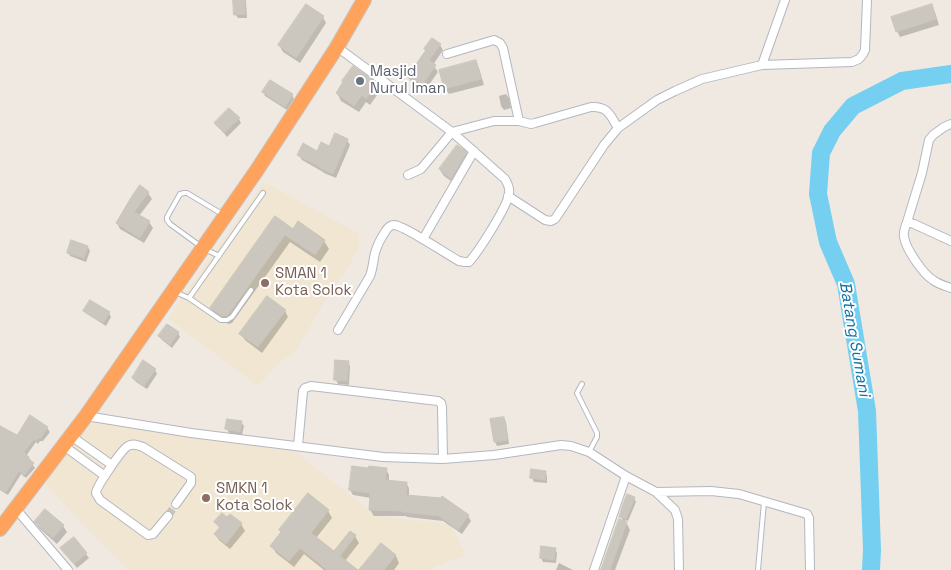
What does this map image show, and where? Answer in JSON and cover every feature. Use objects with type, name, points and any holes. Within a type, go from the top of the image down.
[{"type":"highway","points":[[0,529],[86,416],[204,248],[337,47],[364,0]]},
{"type":"street","points":[[762,65],[785,0]]},
{"type":"street","points":[[508,196],[545,220],[551,221],[555,219],[607,140],[618,128],[658,100],[711,76],[762,65],[852,62],[859,59],[864,50],[867,0]]},
{"type":"street","points":[[447,54],[494,40],[500,43],[503,48],[518,121]]},
{"type":"street","points":[[337,47],[452,132],[505,180],[508,184],[509,192],[500,214],[469,262],[459,261],[423,239],[398,226],[390,225],[375,252],[370,276],[338,330]]},
{"type":"street","points":[[408,175],[421,169],[452,132],[494,121],[518,121],[531,124],[596,106],[604,108],[608,112],[618,128]]},
{"type":"street","points":[[951,124],[944,127],[929,140],[922,173],[903,236],[909,250],[926,274],[935,282],[951,288]]},
{"type":"street","points":[[423,239],[474,152]]},
{"type":"street","points":[[906,222],[951,241]]},
{"type":"street","points":[[298,446],[303,391],[311,386],[438,401],[442,407],[442,459]]},
{"type":"street","points":[[86,416],[191,433],[383,457],[442,459],[494,455],[561,445],[572,446],[589,452],[626,476],[656,492],[675,510],[678,519],[679,570]]},
{"type":"street","points":[[67,441],[112,465]]},
{"type":"street","points":[[67,441],[105,476]]},
{"type":"street","points":[[168,516],[153,534],[148,535],[100,500],[96,493],[97,489],[126,447],[133,444],[143,447],[191,477],[190,483],[176,504]]},
{"type":"street","points":[[594,570],[626,476]]},
{"type":"street","points":[[656,492],[711,491],[739,494],[805,513],[809,516],[810,570]]},
{"type":"street","points":[[16,508],[68,570]]},
{"type":"lane","points":[[219,256],[204,248],[170,224],[167,216],[180,194],[187,193],[226,216]]},
{"type":"lane","points":[[189,298],[263,193]]},
{"type":"lane","points":[[173,291],[189,298],[222,320],[227,320],[232,317],[251,290]]},
{"type":"lane","points":[[582,384],[577,393],[597,437],[589,452]]},
{"type":"lane","points":[[758,570],[764,502]]},
{"type":"shaded area","name":"SMAN 1 Kota Solok","points":[[264,182],[359,234],[359,247],[295,352],[279,363],[258,386],[168,318]]},
{"type":"shaded area","name":"SMKN 1 Kota Solok","points":[[90,419],[185,437],[294,451],[376,516],[450,524],[466,555],[427,570],[128,570],[43,481]]},
{"type":"building","points":[[233,0],[245,0],[245,14],[234,15]]},
{"type":"building","points":[[306,4],[324,16],[296,58],[278,45]]},
{"type":"building","points":[[932,4],[936,19],[896,32],[891,17]]},
{"type":"building","points":[[432,38],[441,44],[429,60],[436,65],[421,87],[407,77]]},
{"type":"building","points":[[476,60],[481,79],[444,89],[439,70]]},
{"type":"building","name":"Masjid Nurul Iman","points":[[353,66],[377,83],[366,99],[362,95],[354,106],[336,93]]},
{"type":"building","points":[[270,80],[293,94],[285,107],[262,92]]},
{"type":"building","points":[[229,108],[240,118],[224,133],[214,123]]},
{"type":"building","points":[[335,133],[348,139],[333,174],[297,155],[303,143],[317,151],[321,142],[329,146]]},
{"type":"building","points":[[457,145],[467,152],[451,179],[439,169]]},
{"type":"building","points":[[140,185],[149,192],[134,212],[150,221],[140,238],[116,223]]},
{"type":"building","points":[[275,216],[293,229],[298,221],[325,240],[315,255],[285,235],[228,315],[222,316],[210,308]]},
{"type":"building","points":[[71,240],[88,246],[84,258],[67,253]]},
{"type":"building","points":[[267,296],[286,310],[258,347],[239,334]]},
{"type":"building","points":[[90,300],[110,312],[103,323],[83,311]]},
{"type":"building","points":[[167,324],[179,332],[170,345],[158,336]]},
{"type":"building","points":[[143,360],[156,369],[144,386],[132,378]]},
{"type":"building","points":[[335,360],[349,361],[347,381],[334,380]]},
{"type":"building","points":[[30,415],[48,427],[41,438],[38,438],[36,441],[34,439],[24,452],[34,463],[24,475],[19,471],[6,492],[0,489],[0,426],[17,435]]},
{"type":"building","points":[[504,417],[508,440],[494,442],[490,419]]},
{"type":"building","points":[[227,419],[242,421],[240,432],[225,429]]},
{"type":"building","points":[[352,466],[387,468],[385,480],[407,482],[406,495],[441,498],[442,496],[469,515],[458,530],[439,516],[402,511],[369,510],[370,493],[349,490]]},
{"type":"building","points":[[531,469],[546,471],[545,480],[530,478]]},
{"type":"building","points":[[308,493],[329,510],[311,533],[334,551],[350,531],[356,535],[340,556],[358,570],[327,570],[300,548],[289,561],[270,546],[281,532],[279,530]]},
{"type":"building","points":[[627,494],[635,497],[626,519],[619,517]]},
{"type":"building","points":[[45,509],[64,525],[53,538],[34,522]]},
{"type":"building","points":[[222,513],[227,517],[230,514],[242,523],[226,544],[214,534],[220,527],[214,522]]},
{"type":"building","points":[[619,519],[627,522],[610,570],[601,570]]},
{"type":"building","points":[[74,537],[87,553],[74,564],[60,548]]},
{"type":"building","points":[[381,543],[396,555],[384,570],[359,570]]},
{"type":"building","points":[[541,546],[556,548],[554,560],[540,558]]},
{"type":"waterway","name":"Batang Sumani","points":[[871,570],[872,550],[867,411],[846,284],[828,242],[818,194],[821,153],[832,131],[853,106],[902,81],[951,74]]},
{"type":"tunnel","points":[[168,516],[176,504]]},
{"type":"place","name":"Masjid Nurul Iman","points":[[360,81]]},
{"type":"place","name":"SMAN 1 Kota Solok","points":[[265,283]]},
{"type":"place","name":"SMKN 1 Kota Solok","points":[[206,498]]}]
